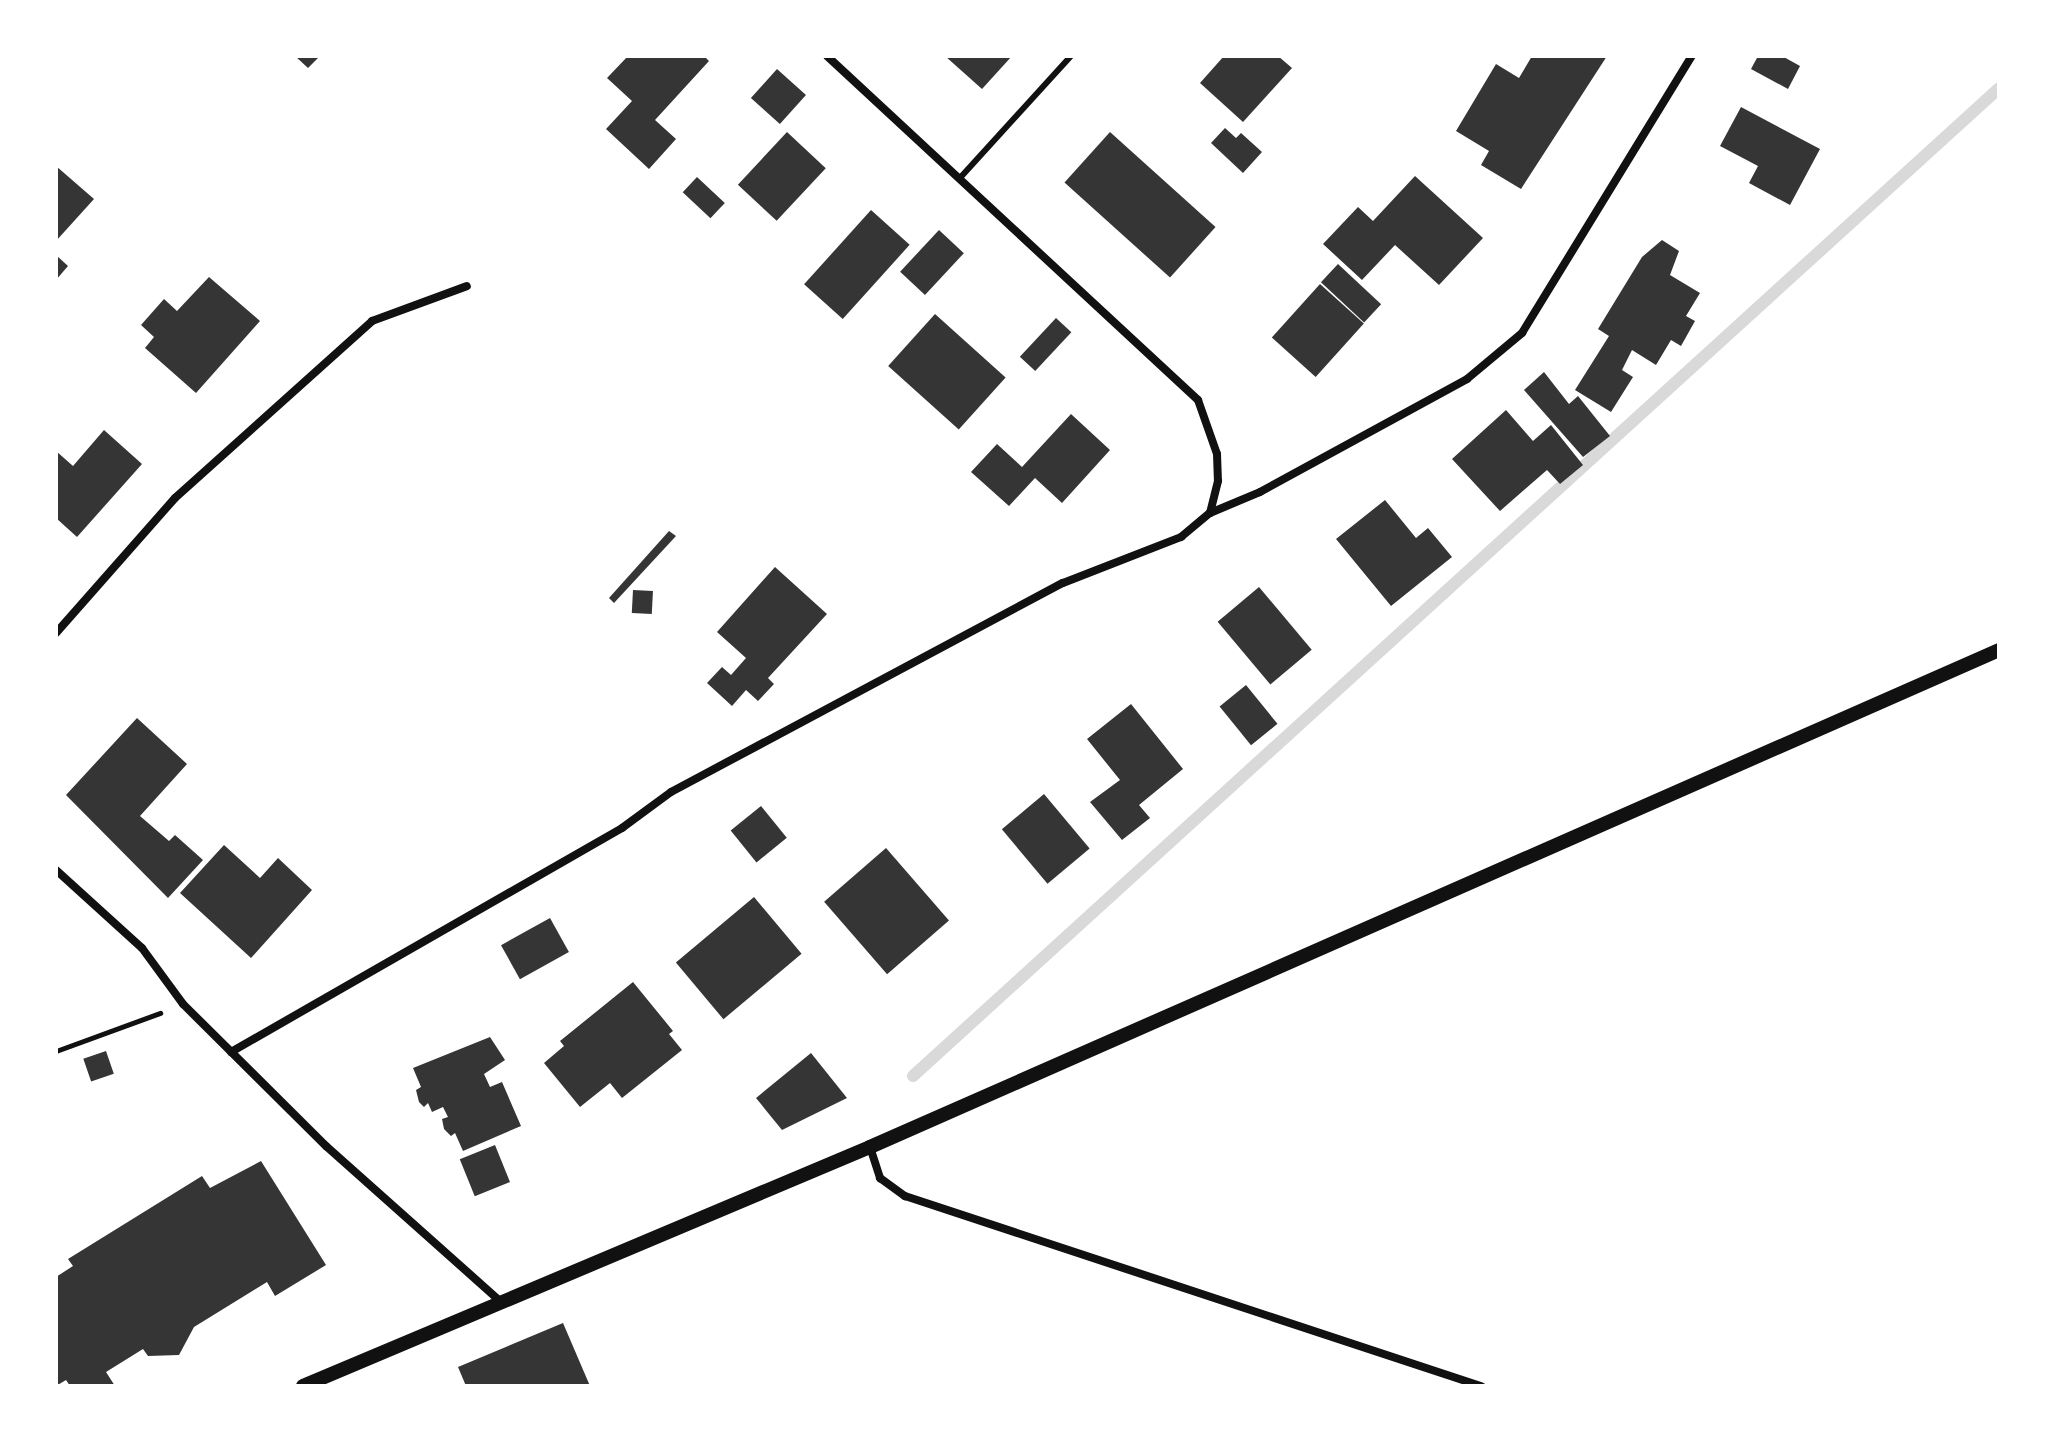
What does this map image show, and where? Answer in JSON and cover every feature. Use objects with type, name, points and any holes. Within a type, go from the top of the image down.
[{"type":"street","points":[[827,56],[1198,400],[1217,454],[1218,481],[1210,513]]},
{"type":"street","points":[[231,1052],[622,828],[671,792],[1063,583],[1181,537],[1210,513],[1260,492],[1453,387],[1502,353],[1542,303],[1692,56]]},
{"type":"street","points":[[56,633],[175,498],[372,321],[467,286]]},
{"type":"street","points":[[303,1386],[870,1147],[1999,650]]},
{"type":"street","points":[[56,870],[142,948],[183,1004],[326,1146],[501,1302]]},
{"type":"street","points":[[870,1147],[880,1178],[905,1196],[1481,1386]]},
{"type":"lane","points":[[959,179],[1071,56]]},
{"type":"path","points":[[56,1051],[183,1004]]},
{"type":"building","points":[[295,56],[320,56],[308,68]]},
{"type":"building","points":[[628,56],[704,56],[709,61],[655,120],[676,139],[649,169],[606,129],[632,101],[607,78]]},
{"type":"building","points":[[945,56],[1012,56],[982,89]]},
{"type":"building","points":[[1224,56],[1278,56],[1292,68],[1243,122],[1200,83]]},
{"type":"building","points":[[1532,56],[1607,56],[1521,189],[1481,165],[1489,151],[1456,131],[1496,64],[1519,78]]},
{"type":"building","points":[[1758,56],[1782,56],[1800,66],[1788,89],[1751,69]]},
{"type":"building","points":[[777,69],[806,95],[780,124],[751,98]]},
{"type":"building","points":[[1741,107],[1820,149],[1790,205],[1749,183],[1758,166],[1720,146]]},
{"type":"building","points":[[1225,128],[1236,138],[1241,133],[1262,152],[1243,173],[1211,143]]},
{"type":"building","points":[[787,132],[826,168],[777,221],[738,185]]},
{"type":"building","points":[[1110,132],[1216,227],[1170,278],[1064,183]]},
{"type":"building","points":[[56,166],[94,199],[56,241]]},
{"type":"building","points":[[1415,176],[1483,238],[1439,285],[1395,245],[1362,280],[1323,244],[1358,207],[1373,221]]},
{"type":"building","points":[[697,177],[725,203],[710,218],[683,192]]},
{"type":"building","points":[[871,210],[910,245],[843,319],[804,284]]},
{"type":"building","points":[[939,230],[964,253],[925,295],[900,272]]},
{"type":"building","points":[[1662,240],[1679,251],[1670,275],[1700,293],[1686,316],[1695,321],[1681,346],[1671,340],[1656,365],[1632,350],[1622,370],[1633,377],[1611,412],[1575,390],[1609,336],[1598,329],[1642,257]]},
{"type":"building","points":[[56,255],[68,266],[56,280]]},
{"type":"building","points":[[1338,264],[1381,304],[1364,323],[1321,282]]},
{"type":"building","points":[[209,277],[260,321],[196,393],[145,348],[154,337],[141,325],[164,299],[177,311]]},
{"type":"building","points":[[1320,284],[1364,323],[1316,377],[1272,338]]},
{"type":"building","points":[[935,314],[1006,378],[959,430],[888,366]]},
{"type":"building","points":[[1056,318],[1071,332],[1035,371],[1020,357]]},
{"type":"building","points":[[1544,372],[1569,404],[1578,396],[1610,436],[1583,457],[1524,390]]},
{"type":"building","points":[[1506,410],[1533,441],[1551,425],[1583,465],[1560,484],[1547,470],[1500,511],[1452,459]]},
{"type":"building","points":[[1071,414],[1110,450],[1062,503],[1035,478],[1009,506],[971,472],[997,444],[1022,467]]},
{"type":"building","points":[[104,430],[142,464],[77,537],[56,518],[56,451],[73,466]]},
{"type":"building","points":[[1385,500],[1416,538],[1428,528],[1452,557],[1391,606],[1336,539]]},
{"type":"building","points":[[669,531],[676,536],[614,603],[609,598]]},
{"type":"building","points":[[775,567],[827,614],[768,678],[774,684],[758,701],[746,690],[732,706],[707,683],[722,667],[731,675],[746,658],[717,632]]},
{"type":"building","points":[[1259,587],[1312,650],[1270,685],[1218,622]]},
{"type":"building","points":[[633,590],[653,591],[652,614],[632,613]]},
{"type":"building","points":[[1246,685],[1277,724],[1251,745],[1220,706]]},
{"type":"building","points":[[1131,704],[1183,769],[1139,805],[1150,818],[1122,840],[1090,802],[1120,780],[1087,739]]},
{"type":"building","points":[[137,718],[187,764],[140,816],[169,841],[175,835],[203,860],[168,898],[66,795]]},
{"type":"building","points":[[1044,794],[1090,848],[1048,884],[1002,829]]},
{"type":"building","points":[[761,806],[787,838],[756,862],[731,831]]},
{"type":"building","points":[[224,845],[260,878],[278,858],[312,890],[251,958],[180,893]]},
{"type":"building","points":[[886,848],[949,920],[887,974],[824,902]]},
{"type":"building","points":[[754,897],[802,954],[723,1019],[676,963]]},
{"type":"building","points":[[550,918],[569,952],[520,979],[501,945]]},
{"type":"building","points":[[633,982],[673,1031],[669,1034],[682,1050],[622,1098],[610,1083],[580,1107],[544,1063],[564,1046],[560,1041]]},
{"type":"building","points":[[490,1037],[505,1060],[484,1074],[490,1087],[502,1082],[521,1126],[463,1151],[455,1133],[451,1136],[444,1129],[442,1119],[448,1117],[443,1107],[432,1112],[428,1103],[424,1107],[419,1102],[416,1090],[421,1087],[413,1068]]},
{"type":"building","points":[[106,1051],[114,1074],[91,1082],[83,1059]]},
{"type":"building","points":[[811,1053],[847,1098],[782,1130],[756,1098]]},
{"type":"building","points":[[495,1145],[510,1182],[475,1196],[460,1159]]},
{"type":"building","points":[[261,1161],[326,1265],[275,1296],[267,1282],[194,1327],[179,1355],[148,1356],[143,1349],[106,1372],[115,1386],[70,1386],[66,1380],[56,1386],[56,1277],[73,1266],[68,1259],[202,1176],[210,1188]]},
{"type":"building","points":[[563,1323],[590,1386],[466,1386],[458,1367]]},
{"type":"waterway","points":[[913,1076],[1999,88]]}]
